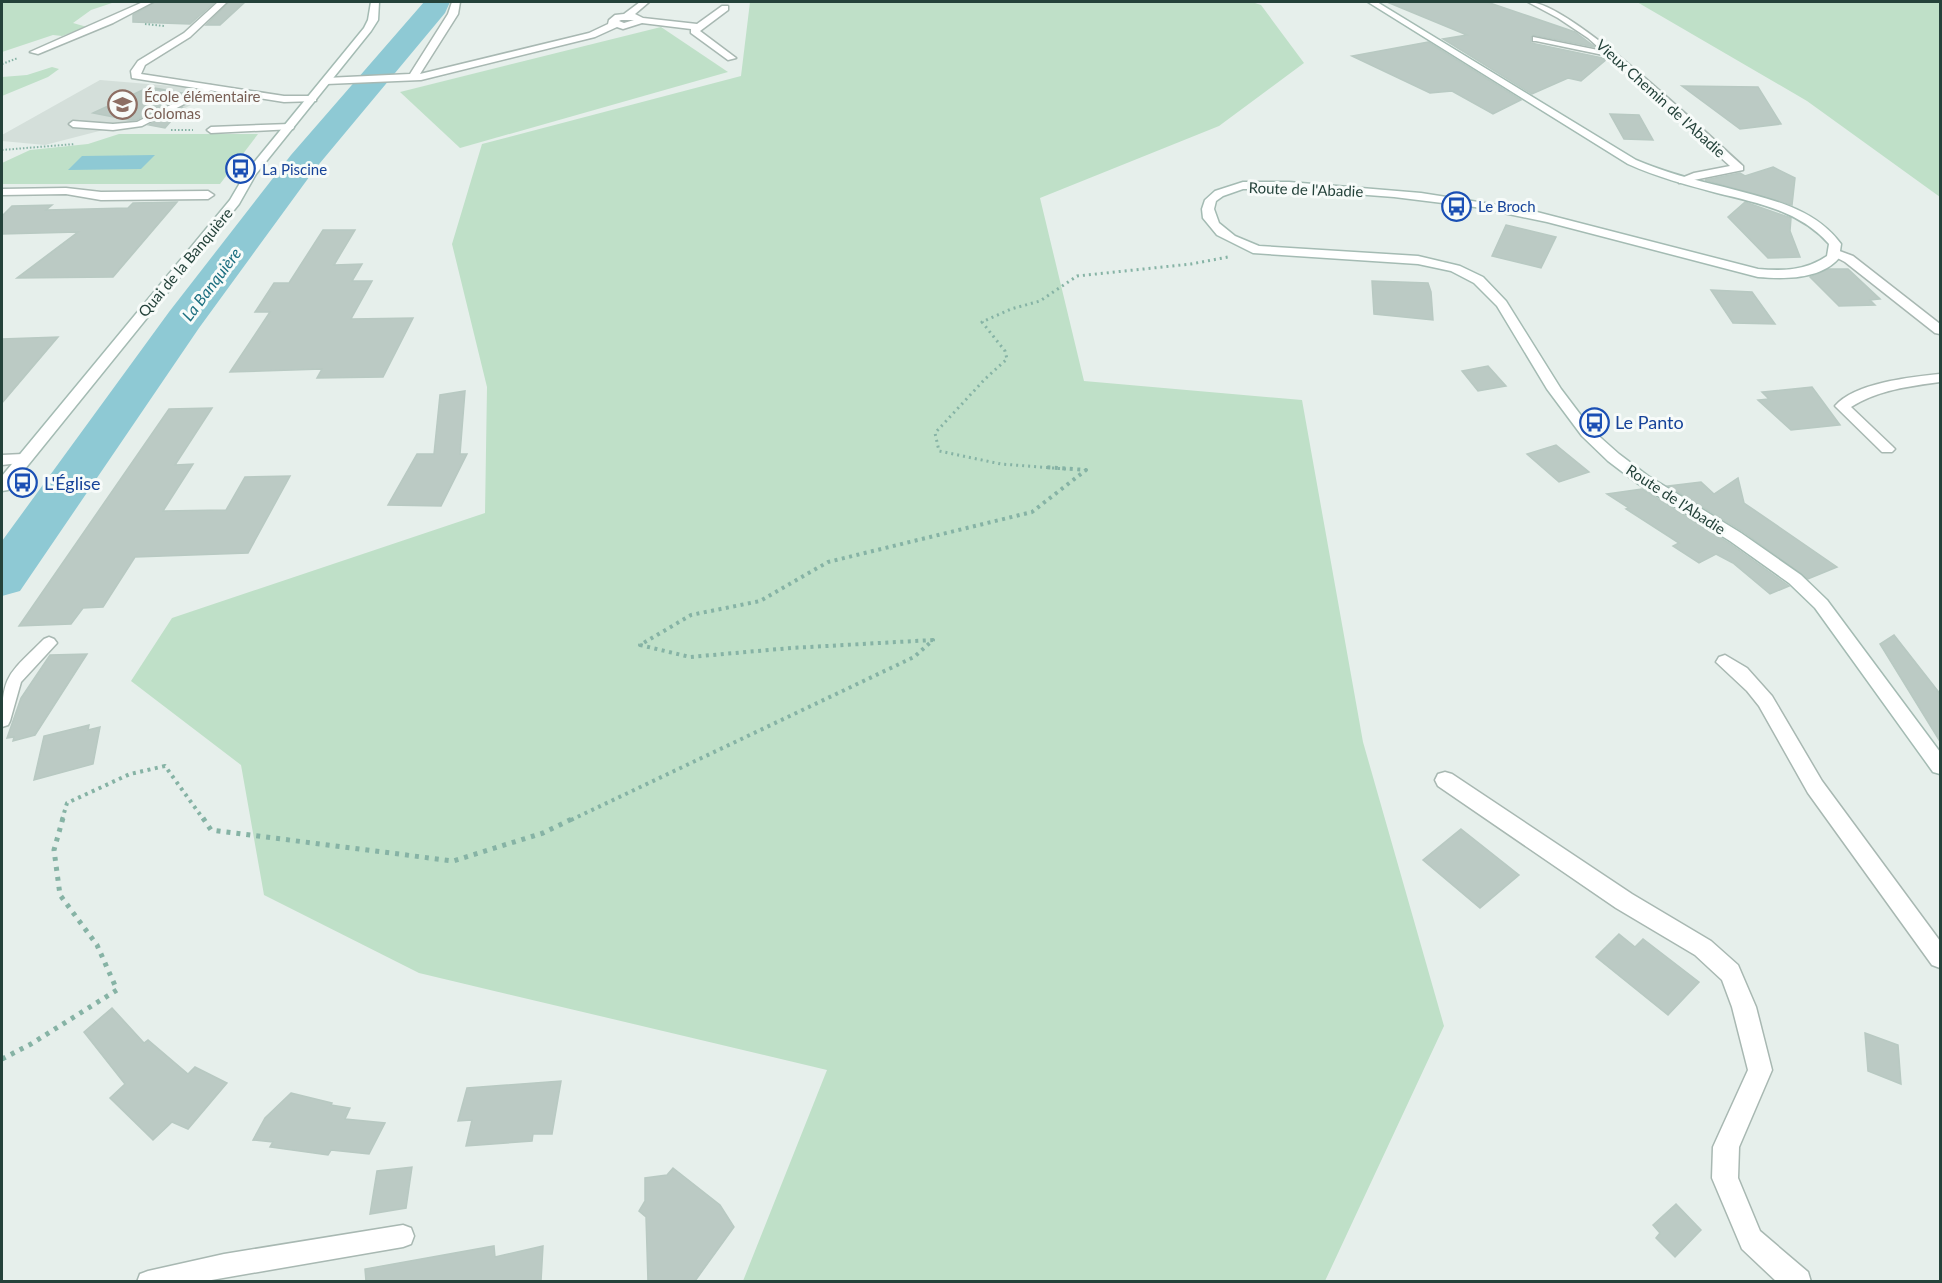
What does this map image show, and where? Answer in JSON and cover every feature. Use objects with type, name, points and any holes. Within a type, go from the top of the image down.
[{"type":"street","points":[[35,52],[149,2]]},
{"type":"street","points":[[223,2],[195,28],[141,63],[136,70],[136,76],[284,99],[312,99]]},
{"type":"street","name":"Quai de la Banquière","points":[[2,486],[219,219],[236,202],[251,173],[368,29],[373,20],[375,2]]},
{"type":"street","points":[[413,78],[453,14],[456,2]]},
{"type":"street","points":[[627,16],[645,2]]},
{"type":"street","points":[[1372,2],[1632,162],[1683,180],[1794,212],[1818,225],[1835,243],[1834,253],[1850,259],[1941,330]]},
{"type":"street","name":"Vieux Chemin de l'Abadie","points":[[1532,2],[1579,26],[1739,168],[1683,180]]},
{"type":"street","points":[[725,8],[695,29],[696,34],[731,58]]},
{"type":"street","points":[[615,24],[613,20],[627,16],[634,16],[639,20]]},
{"type":"street","points":[[326,81],[413,78],[570,40],[604,30],[615,24],[628,25],[639,20],[698,27]]},
{"type":"street","name":"Route de l'Abadie","points":[[1834,253],[1833,258],[1809,271],[1783,274],[1758,273],[1483,204],[1424,196],[1266,185],[1236,188],[1223,192],[1214,197],[1207,207],[1207,214],[1217,228],[1248,247],[1284,253],[1418,259],[1446,265],[1468,274],[1489,287],[1502,302],[1561,400],[1585,431],[1634,474],[1773,562],[1802,583],[1821,604],[1941,766]]},
{"type":"street","points":[[2,192],[66,191],[101,196],[208,195]]},
{"type":"street","points":[[1887,448],[1842,406],[1855,397],[1903,383],[1941,378]]},
{"type":"street","points":[[2,460],[23,459]]},
{"type":"street","points":[[1725,662],[1740,670],[1756,687],[1814,786],[1941,958]]},
{"type":"street","points":[[1445,780],[1624,901],[1703,948],[1730,973],[1744,1007],[1760,1070],[1726,1147],[1725,1178],[1752,1240],[1798,1281]]},
{"type":"lane","points":[[1536,39],[1613,55]]},
{"type":"lane","points":[[73,124],[113,127],[139,124],[213,87]]},
{"type":"lane","points":[[211,130],[290,127]]},
{"type":"lane","points":[[2,721],[14,679],[49,643]]},
{"type":"lane","points":[[148,1281],[224,1265],[403,1236]]},
{"type":"path","points":[[110,21],[195,28]]},
{"type":"path","points":[[2,1059],[31,1044],[117,990],[97,945],[60,895],[54,850],[67,803],[130,774],[165,766],[212,830],[453,861],[554,828],[914,657],[933,640],[791,648],[690,657],[640,645],[691,615],[760,601],[828,562],[1032,512],[1086,470],[1001,464],[939,451],[935,433],[1006,359],[1005,351],[982,322],[1011,309],[1040,301],[1077,276],[1191,264],[1237,256],[1248,247]]},
{"type":"shaded area","name":"École élémentaire Colomas","points":[[100,80],[221,90],[161,120],[142,126],[107,129],[45,145],[2,141],[2,135]]},
{"type":"green space","points":[[2,2],[115,2],[91,10],[73,23],[87,27],[62,36],[53,35],[2,52]]},
{"type":"green space","points":[[750,2],[1252,2],[1261,5],[1304,63],[1219,126],[1040,198],[1084,381],[1302,400],[1363,742],[1444,1026],[1325,1281],[743,1281],[827,1070],[419,973],[264,895],[241,765],[131,681],[172,618],[485,513],[487,387],[452,244],[482,144],[741,76]]},
{"type":"green space","points":[[1637,2],[1940,2],[1940,197],[1807,101]]},
{"type":"green space","points":[[661,27],[728,72],[460,148],[400,92]]},
{"type":"green space","points":[[52,67],[59,69],[48,77],[2,96],[2,77],[27,75]]},
{"type":"green space","points":[[119,134],[258,134],[220,184],[2,184],[2,163],[30,150],[88,144]]},
{"type":"water","points":[[155,155],[141,169],[68,170],[82,156]]},
{"type":"building","points":[[155,2],[215,2],[190,24],[133,22],[133,15]]},
{"type":"building","points":[[229,2],[245,2],[220,25],[206,25]]},
{"type":"building","points":[[1387,2],[1487,2],[1575,32],[1595,47],[1533,35],[1531,43],[1607,59],[1581,81],[1568,78],[1532,94],[1443,39],[1467,35]]},
{"type":"building","points":[[1428,42],[1521,100],[1493,114],[1452,91],[1430,93],[1352,56]]},
{"type":"building","points":[[1682,86],[1758,87],[1781,124],[1740,129]]},
{"type":"building","points":[[149,87],[188,94],[136,120],[93,113]]},
{"type":"building","points":[[183,107],[165,128],[149,125]]},
{"type":"building","points":[[1610,114],[1639,115],[1653,140],[1624,139]]},
{"type":"building","points":[[1773,167],[1795,178],[1792,205],[1705,180],[1740,173],[1745,176]]},
{"type":"building","points":[[177,202],[113,277],[17,278],[78,232],[2,234],[2,216],[12,206],[52,205],[46,210],[128,208],[133,203]]},
{"type":"building","points":[[1745,202],[1791,218],[1790,231],[1800,257],[1768,258],[1728,217]]},
{"type":"building","points":[[1506,225],[1556,237],[1541,268],[1492,256]]},
{"type":"building","points":[[323,230],[355,230],[334,265],[362,264],[352,281],[372,281],[351,319],[413,318],[383,377],[317,378],[322,369],[230,372],[270,312],[255,312],[274,283],[289,283]]},
{"type":"building","points":[[1828,269],[1848,269],[1880,299],[1870,300],[1875,305],[1839,306],[1810,277]]},
{"type":"building","points":[[1372,281],[1428,283],[1433,320],[1374,314]]},
{"type":"building","points":[[1711,290],[1752,292],[1775,324],[1733,323]]},
{"type":"building","points":[[58,337],[2,403],[2,339]]},
{"type":"building","points":[[1488,366],[1506,386],[1478,391],[1462,371]]},
{"type":"building","points":[[1812,387],[1840,425],[1791,430],[1758,400],[1769,399],[1762,392]]},
{"type":"building","points":[[465,391],[460,454],[467,454],[441,506],[388,505],[417,454],[434,454],[440,395]]},
{"type":"building","points":[[212,408],[175,465],[193,464],[163,511],[226,510],[245,477],[290,476],[248,553],[135,557],[103,607],[83,608],[71,624],[19,626],[169,409]]},
{"type":"building","points":[[1556,445],[1589,472],[1559,482],[1527,454]]},
{"type":"building","points":[[1738,478],[1744,503],[1837,567],[1808,579],[1742,531],[1668,486],[1701,482],[1714,494]]},
{"type":"building","points":[[1642,489],[1729,543],[1789,586],[1770,594],[1733,563],[1716,554],[1699,563],[1673,546],[1679,543],[1607,494]]},
{"type":"building","points":[[1894,635],[1941,695],[1941,743],[1880,644]]},
{"type":"building","points":[[87,654],[35,735],[13,741],[14,737],[7,738],[21,698],[50,655]]},
{"type":"building","points":[[89,725],[88,730],[100,727],[93,764],[34,780],[44,736]]},
{"type":"building","points":[[1461,829],[1519,875],[1480,908],[1423,860]]},
{"type":"building","points":[[1619,934],[1635,947],[1643,939],[1699,982],[1668,1015],[1596,957]]},
{"type":"building","points":[[112,1008],[144,1043],[148,1040],[188,1074],[195,1067],[227,1083],[188,1129],[172,1122],[153,1140],[110,1098],[125,1084],[84,1032]]},
{"type":"building","points":[[1865,1033],[1898,1045],[1901,1084],[1868,1071]]},
{"type":"building","points":[[561,1081],[552,1134],[533,1134],[532,1141],[466,1146],[472,1120],[458,1121],[467,1088]]},
{"type":"building","points":[[291,1093],[350,1108],[345,1119],[385,1123],[369,1154],[331,1150],[328,1155],[270,1147],[273,1142],[253,1140],[265,1118]]},
{"type":"building","points":[[412,1167],[406,1208],[370,1214],[377,1171]]},
{"type":"building","points":[[673,1168],[720,1205],[734,1227],[695,1281],[648,1281],[646,1217],[639,1211],[645,1201],[645,1178],[667,1175]]},
{"type":"building","points":[[1676,1204],[1701,1230],[1675,1257],[1656,1238],[1660,1233],[1653,1225]]},
{"type":"building","points":[[494,1246],[495,1257],[543,1246],[541,1281],[366,1281],[365,1269]]},
{"type":"waterway","name":"La Banquière","points":[[2,578],[183,321],[303,162],[437,2]]},
{"type":"place","name":"École élémentaire Colomas","points":[[123,105]]},
{"type":"place","name":"La Piscine","points":[[241,169]]},
{"type":"place","name":"Le Broch","points":[[1457,206]]},
{"type":"place","name":"Le Panto","points":[[1594,422]]},
{"type":"place","name":"L'Église","points":[[23,483]]}]
